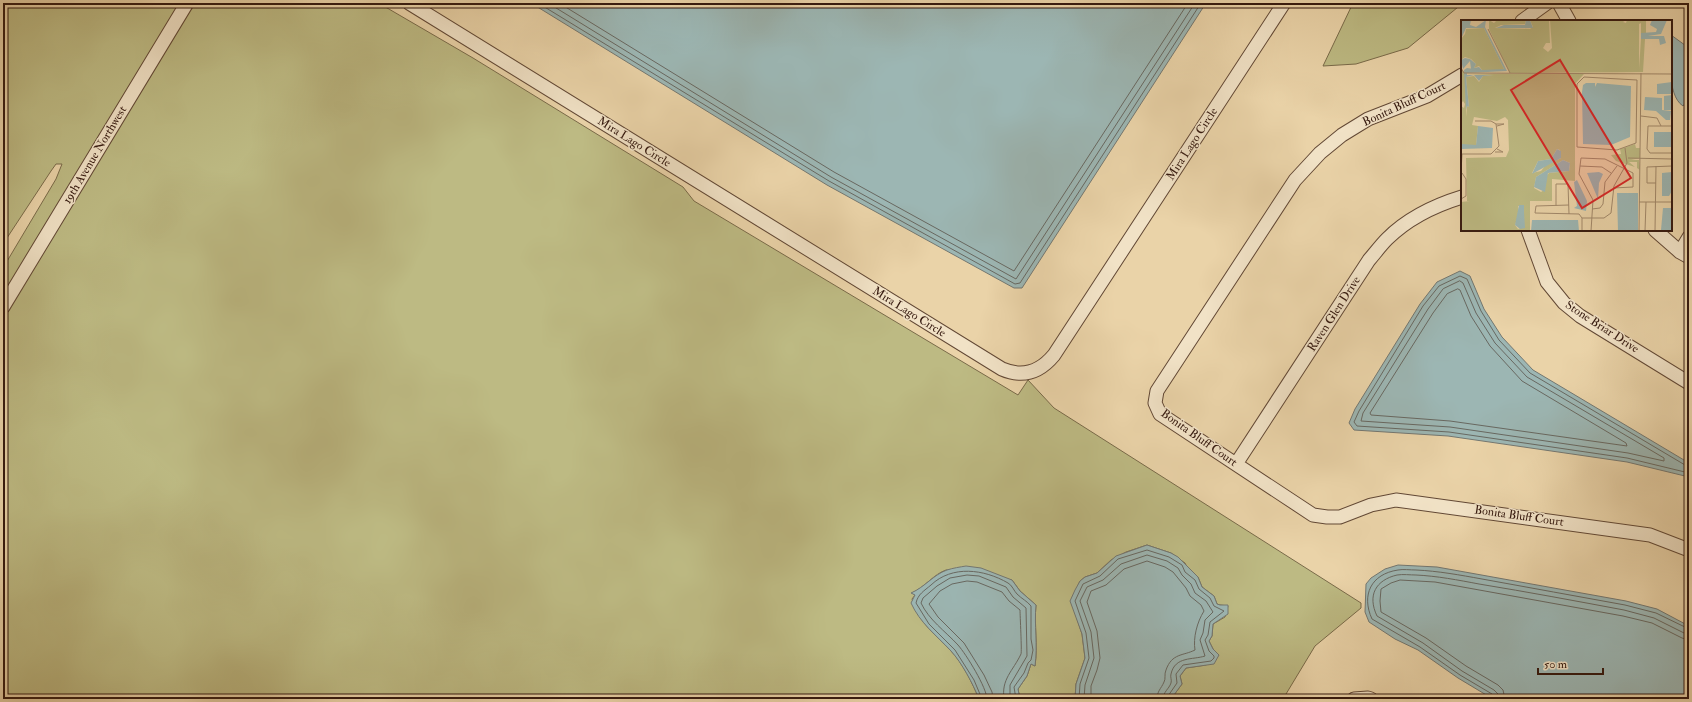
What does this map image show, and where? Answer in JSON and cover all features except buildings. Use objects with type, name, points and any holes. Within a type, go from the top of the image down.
[{"type":"street","name":"19th Avenue Northwest","points":[[3,307],[188,3]]},
{"type":"street","name":"Mira Lago Circle","points":[[409,3],[995,365],[1009,372],[1019,374],[1032,372],[1041,368],[1054,355],[1284,3]]},
{"type":"street","points":[[1523,20],[1547,3]]},
{"type":"street","points":[[1559,3],[1568,20]]},
{"type":"street","name":"Bonita Bluff Court","points":[[1461,75],[1427,96],[1368,119],[1342,135],[1320,153],[1295,180],[1157,391],[1155,403],[1160,414],[1313,514],[1327,517],[1340,517],[1371,505],[1396,500],[1650,534],[1689,550]]},
{"type":"street","name":"Raven Glen Drive","points":[[1236,464],[1369,260],[1388,238],[1410,220],[1461,197]]},
{"type":"street","name":"Stone Briar Drive","points":[[1528,231],[1547,282],[1564,303],[1580,316],[1689,382]]},
{"type":"street","points":[[1656,231],[1684,254],[1689,237]]},
{"type":"street","points":[[1354,699],[1371,699]]},
{"type":"shaded area","points":[[3,3],[182,3],[3,297],[3,268],[56,179],[62,164],[56,164],[3,244]]},
{"type":"shaded area","points":[[193,3],[375,3],[382,5],[473,58],[683,187],[694,201],[1018,395],[1028,380],[1054,408],[1361,603],[1361,608],[1315,646],[1283,699],[1171,699],[1182,684],[1180,676],[1186,668],[1206,665],[1219,655],[1213,649],[1209,641],[1212,636],[1213,624],[1225,617],[1228,606],[1217,604],[1214,596],[1202,587],[1198,577],[1188,569],[1185,563],[1171,553],[1147,545],[1126,552],[1111,560],[1097,573],[1085,577],[1080,581],[1071,601],[1082,634],[1085,658],[1076,684],[1075,699],[1020,699],[1018,689],[1027,676],[1031,664],[1035,666],[1036,605],[1020,591],[1012,580],[946,570],[937,574],[912,593],[915,595],[912,599],[918,614],[923,621],[959,661],[979,699],[3,699],[3,316]]},
{"type":"shaded area","points":[[1353,3],[1463,3],[1408,48],[1356,64],[1323,66]]},
{"type":"water","points":[[531,3],[1206,3],[1022,288],[1014,288],[827,185]]},
{"type":"water","points":[[1672,36],[1689,48],[1689,98],[1683,106],[1678,101],[1674,93],[1672,83]]},
{"type":"water","points":[[1460,271],[1470,276],[1484,309],[1502,337],[1533,370],[1689,463],[1689,477],[1627,462],[1448,436],[1354,430],[1349,423],[1355,409],[1420,304],[1437,282]]},
{"type":"water","points":[[1147,545],[1171,553],[1178,557],[1198,577],[1202,587],[1214,596],[1217,604],[1228,605],[1228,614],[1213,624],[1212,636],[1209,641],[1213,649],[1219,655],[1214,664],[1186,668],[1180,676],[1182,684],[1171,699],[1075,699],[1076,684],[1085,658],[1082,634],[1070,601],[1075,590],[1080,581],[1085,577],[1097,573],[1116,556]]},
{"type":"water","points":[[1398,565],[1437,567],[1626,601],[1657,609],[1689,626],[1689,699],[1493,699],[1458,678],[1418,650],[1395,639],[1369,622],[1365,612],[1366,584],[1371,578],[1385,569]]},
{"type":"water","points":[[966,566],[981,568],[1012,580],[1020,591],[1036,605],[1035,666],[1031,664],[1027,676],[1018,689],[1020,699],[979,699],[959,661],[919,617],[911,603],[915,595],[911,593],[921,588],[937,575],[947,570]]}]
